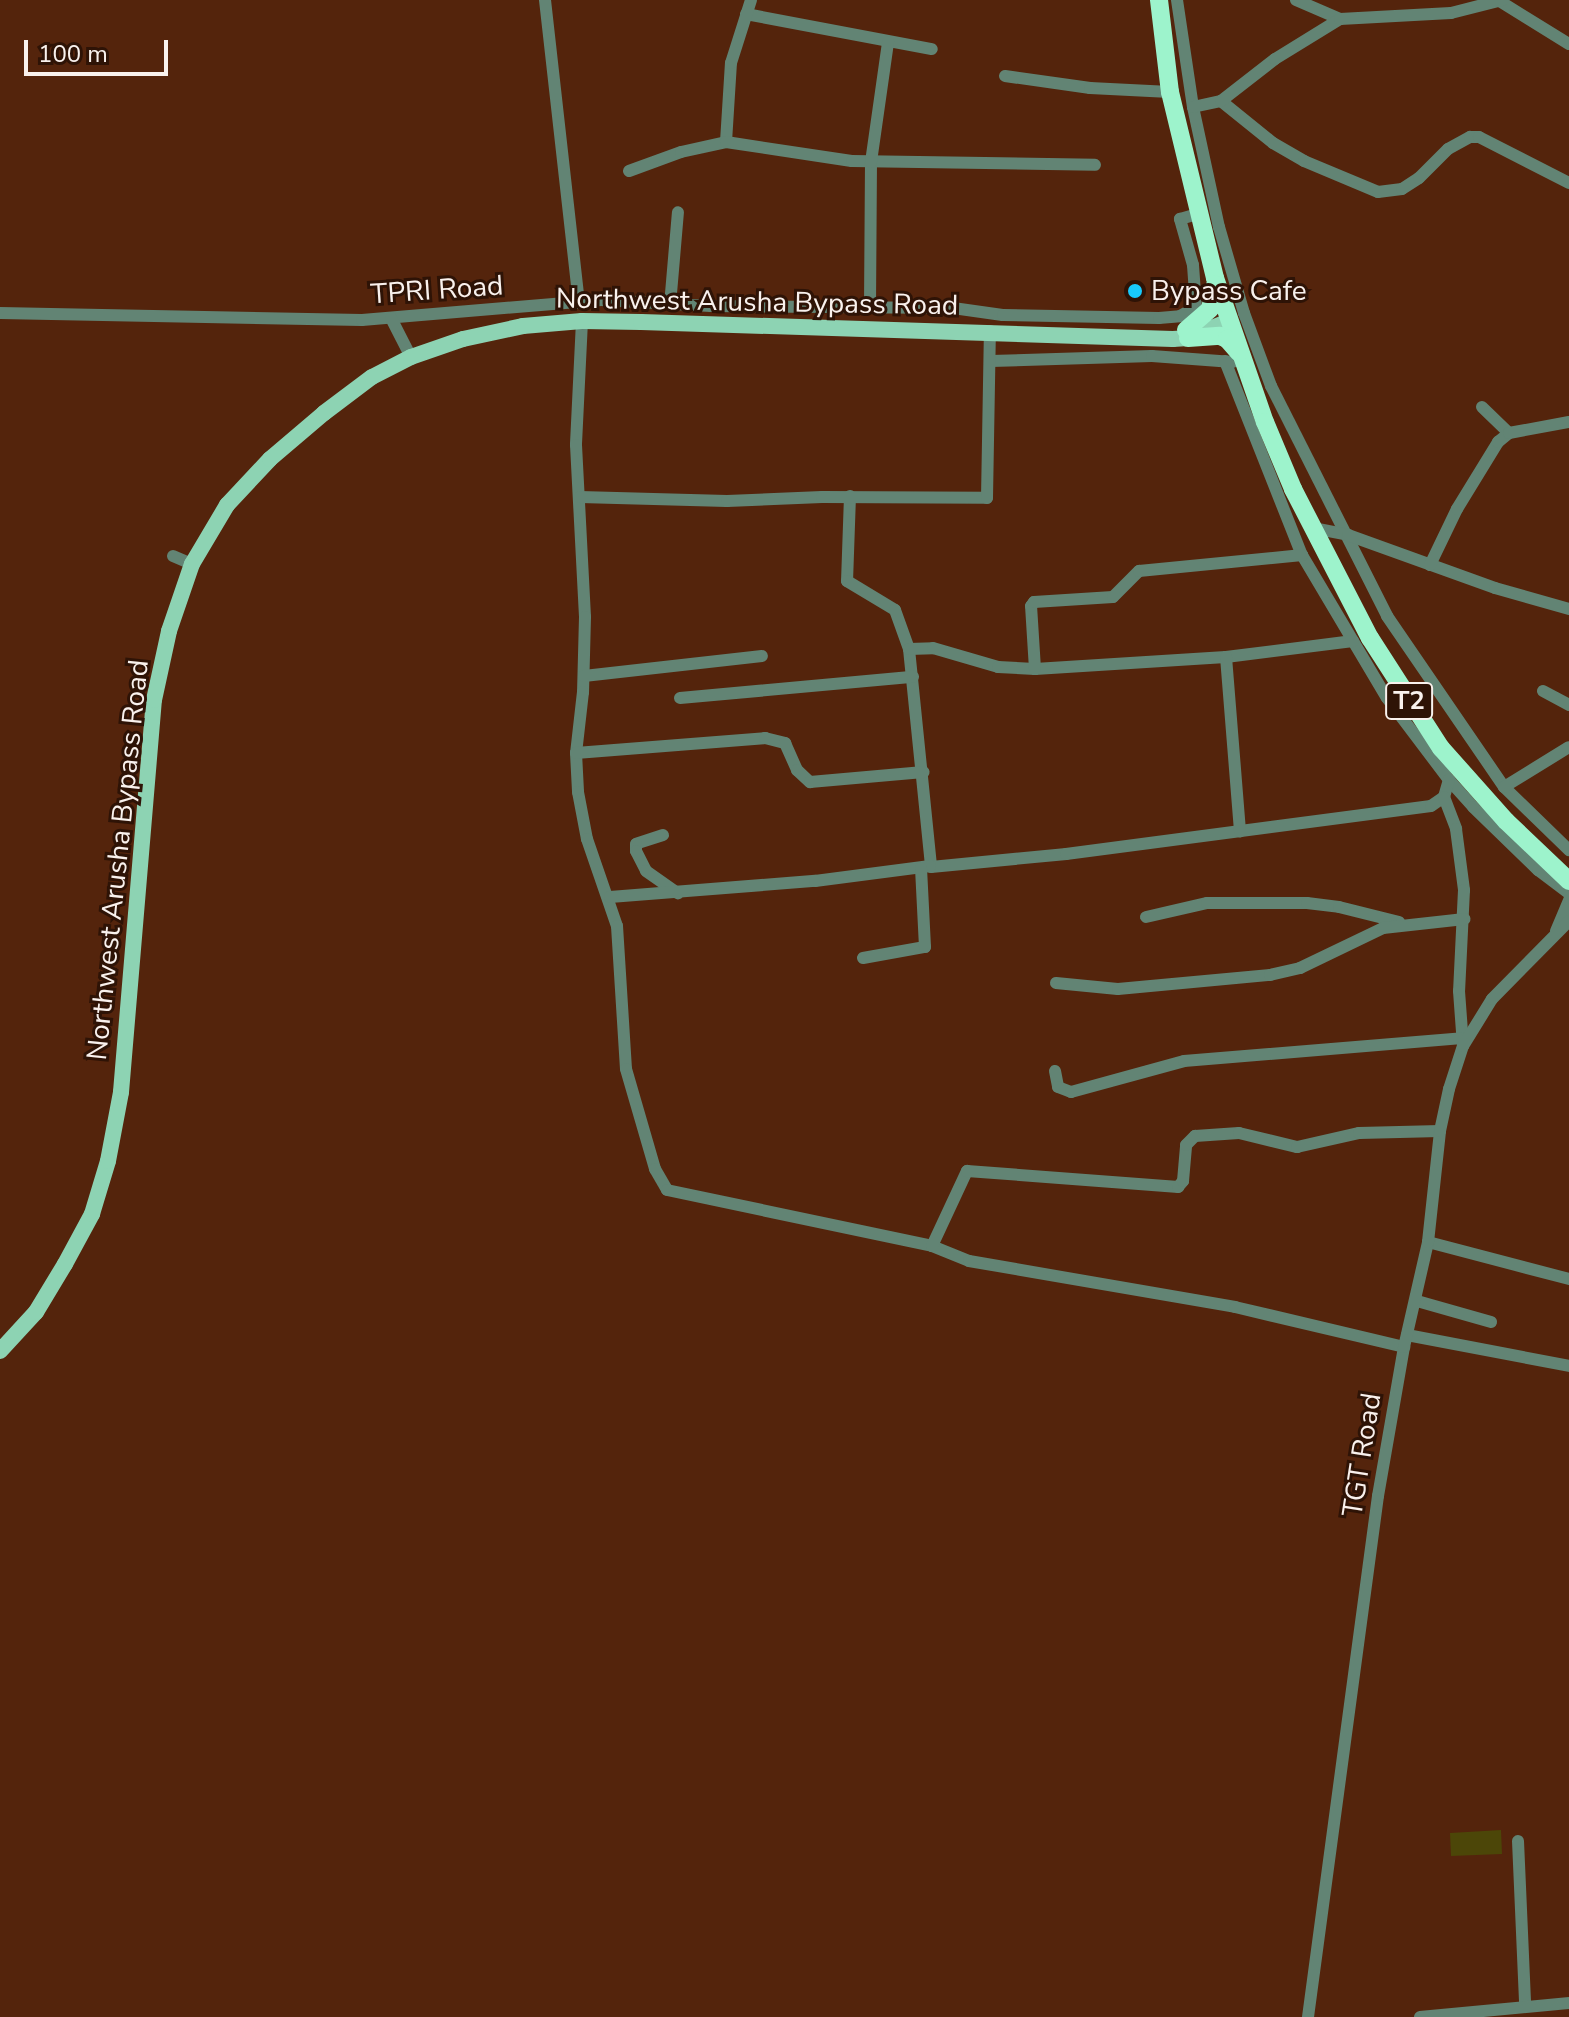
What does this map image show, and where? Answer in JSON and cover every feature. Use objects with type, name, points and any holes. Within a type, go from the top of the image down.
[{"type":"highway","name":"T2","points":[[1159,0],[1170,92],[1237,361],[1313,528],[1370,638],[1441,748],[1506,821],[1569,881]]},
{"type":"highway","points":[[1187,334],[1210,309],[1215,278]]},
{"type":"highway","points":[[1187,334],[1220,336],[1234,346],[1237,361]]},
{"type":"main road","name":"Northwest Arusha Bypass Road","points":[[0,1351],[36,1312],[92,1214],[108,1161],[121,1092],[154,700],[169,631],[192,564],[227,505],[270,459],[372,377],[411,357],[493,332],[582,321],[1134,337],[1187,334],[1228,317]]},
{"type":"street","points":[[545,0],[579,303]]},
{"type":"street","points":[[726,142],[731,63],[751,0]]},
{"type":"street","points":[[1177,0],[1193,107],[1219,227],[1244,313],[1271,386],[1387,616],[1504,787],[1569,850]]},
{"type":"street","points":[[1296,0],[1340,19]]},
{"type":"street","points":[[1193,107],[1221,101],[1297,43],[1340,19],[1451,13],[1501,1],[1569,44]]},
{"type":"street","points":[[746,14],[932,49]]},
{"type":"street","points":[[870,305],[871,162],[888,42]]},
{"type":"street","points":[[1005,76],[1090,88],[1170,92]]},
{"type":"street","points":[[1221,101],[1283,149],[1378,192],[1402,189],[1419,178],[1448,149],[1470,137],[1479,137],[1569,183]]},
{"type":"street","points":[[629,171],[681,152],[726,142],[871,162],[1095,165]]},
{"type":"street","points":[[670,305],[678,212]]},
{"type":"street","name":"TPRI Road","points":[[0,313],[391,318],[601,300],[670,305],[953,308],[1003,315],[1180,316],[1196,307],[1197,292],[1180,219],[1198,214]]},
{"type":"street","points":[[391,318],[411,357]]},
{"type":"street","points":[[582,321],[576,412],[584,676],[576,753],[582,817],[617,926],[626,1069],[655,1169],[667,1190],[932,1246],[969,1261],[1235,1307],[1405,1341],[1569,1366]]},
{"type":"street","points":[[580,497],[727,501],[850,496],[987,498],[990,331]]},
{"type":"street","points":[[991,361],[1152,356],[1237,361],[1302,555],[1387,698],[1449,780],[1538,870],[1569,893]]},
{"type":"street","points":[[1482,407],[1509,433]]},
{"type":"street","points":[[1430,565],[1498,442],[1509,433],[1569,422]]},
{"type":"street","points":[[850,496],[847,581],[895,610],[909,649],[924,772],[925,947],[863,958]]},
{"type":"street","points":[[1313,528],[1348,535],[1430,565],[1569,609]]},
{"type":"street","points":[[1035,669],[1031,606],[1034,602],[1113,597],[1139,571],[1302,555]]},
{"type":"street","points":[[173,556],[192,564]]},
{"type":"street","points":[[909,649],[933,648],[998,667],[1035,669],[1226,657],[1353,641]]},
{"type":"street","points":[[584,676],[762,656]]},
{"type":"street","points":[[1226,657],[1240,831]]},
{"type":"street","points":[[680,698],[913,677]]},
{"type":"street","points":[[1543,691],[1569,705]]},
{"type":"street","points":[[576,753],[765,738],[785,743],[797,770],[810,782],[924,772]]},
{"type":"street","points":[[1504,787],[1569,747]]},
{"type":"street","points":[[1055,1071],[1058,1087],[1071,1092],[1184,1061],[1462,1042],[1459,991],[1465,919],[1456,829],[1444,797],[1449,780]]},
{"type":"street","points":[[610,897],[678,893],[1066,854],[1424,808],[1444,797]]},
{"type":"street","points":[[663,835],[637,844],[636,851],[646,871],[678,893]]},
{"type":"street","points":[[1553,937],[1569,900]]},
{"type":"street","points":[[1146,917],[1207,903],[1307,903],[1339,907],[1402,923]]},
{"type":"street","points":[[1056,983],[1118,989],[1270,975],[1300,968],[1364,936],[1402,923],[1465,919]]},
{"type":"street","name":"TGT Road","points":[[1308,2017],[1378,1496],[1405,1341],[1417,1301],[1428,1242],[1440,1131],[1462,1042],[1492,999],[1569,921]]},
{"type":"street","points":[[932,1246],[967,1171],[1178,1187],[1183,1181],[1186,1145],[1195,1136],[1239,1133],[1297,1147],[1359,1133],[1440,1131]]},
{"type":"street","points":[[1428,1242],[1569,1279]]},
{"type":"street","points":[[1417,1301],[1491,1322]]},
{"type":"street","points":[[1518,1841],[1525,2004]]},
{"type":"street","points":[[1420,2017],[1525,2004],[1569,2003]]},
{"type":"shaded area","points":[[1501,1830],[1502,1854],[1451,1856],[1450,1833]]},
{"type":"place","name":"Bypass Cafe","points":[[1135,291]]}]
